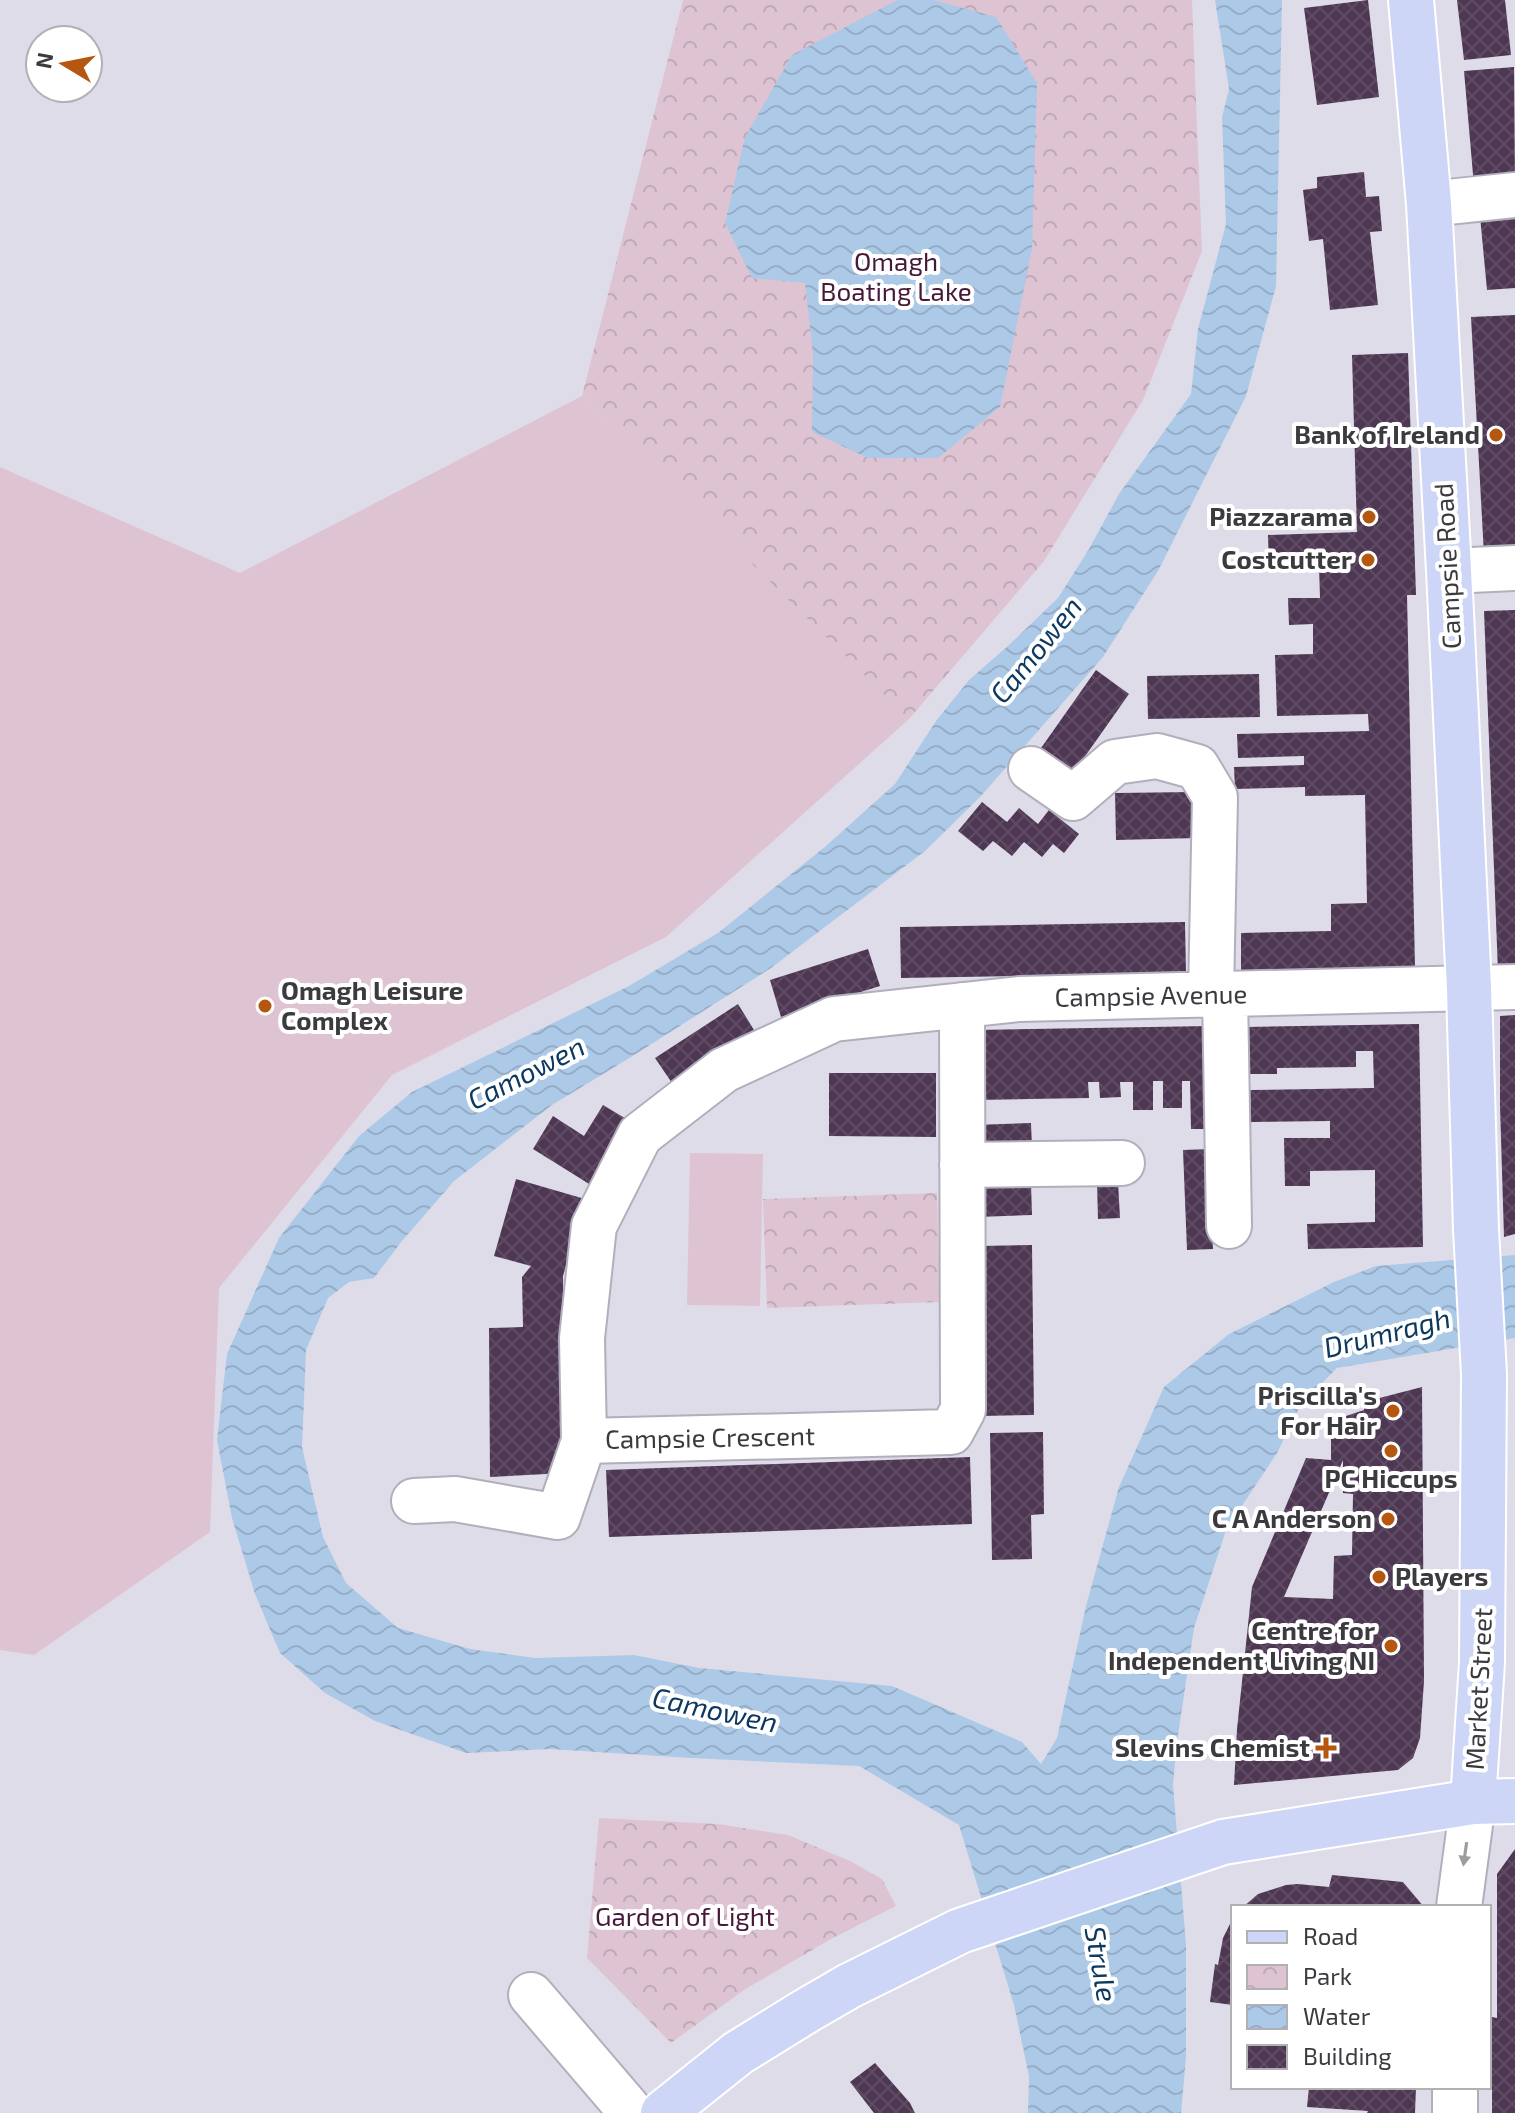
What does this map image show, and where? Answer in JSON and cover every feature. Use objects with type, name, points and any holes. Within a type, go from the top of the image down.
[{"type":"main road","name":"Campsie Road","points":[[1411,0],[1429,204],[1449,571],[1469,988],[1476,1230]]},
{"type":"main road","name":"Market Street","points":[[1476,1230],[1484,1374],[1482,1662],[1494,1802]]},
{"type":"main road","points":[[663,2113],[738,2053],[792,2019],[849,1986],[960,1931],[1223,1842],[1494,1802]]},
{"type":"street","points":[[1429,204],[1515,195]]},
{"type":"street","points":[[1449,571],[1515,568]]},
{"type":"street","points":[[1031,769],[1073,798],[1115,762],[1157,756],[1197,767],[1215,797],[1218,994],[1229,1226]]},
{"type":"street","name":"Campsie Avenue","points":[[834,1019],[1019,999],[1515,987]]},
{"type":"street","name":"Campsie Crescent","points":[[834,1019],[724,1070],[640,1135],[594,1226],[582,1338],[584,1441],[951,1432],[963,1410],[962,1005]]},
{"type":"street","points":[[962,1165],[1122,1163]]},
{"type":"street","points":[[414,1501],[455,1499],[558,1517],[584,1441]]},
{"type":"street","name":"Market Street","points":[[1460,1905],[1494,1802]]},
{"type":"street","points":[[531,1995],[632,2113]]},
{"type":"street","points":[[1455,2089],[1455,2113]]},
{"type":"green space","name":"Omagh Boating Lake","points":[[683,0],[1192,0],[1202,251],[1143,400],[1044,561],[909,719],[838,658],[582,396]]},
{"type":"green space","name":"Omagh Leisure Complex","points":[[582,396],[909,719],[666,937],[392,1075],[219,1288],[210,1532],[34,1655],[0,1650],[0,467],[240,573]]},
{"type":"green space","points":[[690,1153],[763,1154],[760,1306],[687,1305]]},
{"type":"green space","points":[[937,1193],[940,1302],[767,1308],[763,1199]]},
{"type":"green space","name":"Garden of Light","points":[[599,1818],[718,1824],[788,1835],[850,1861],[882,1879],[896,1906],[831,1939],[744,1990],[671,2043],[587,1958]]},
{"type":"water","points":[[897,0],[934,0],[996,17],[1037,83],[1032,249],[1000,407],[938,458],[868,458],[812,432],[813,354],[805,283],[752,278],[725,223],[745,137],[792,55]]},
{"type":"water","points":[[1215,0],[1282,0],[1276,286],[1246,396],[1158,571],[1103,657],[980,797],[925,851],[771,968],[552,1105],[454,1181],[374,1278],[349,1282],[328,1298],[306,1350],[302,1447],[323,1537],[346,1583],[398,1628],[470,1649],[535,1658],[634,1655],[699,1668],[892,1686],[1022,1742],[1041,1764],[1057,1738],[1086,1606],[1119,1487],[1164,1387],[1229,1334],[1334,1282],[1376,1266],[1515,1255],[1515,1338],[1337,1368],[1301,1404],[1277,1453],[1226,1530],[1194,1628],[1173,1785],[1186,1945],[1186,2057],[1181,2113],[1028,2113],[1029,2076],[1014,2005],[959,1825],[859,1766],[550,1749],[466,1753],[375,1721],[325,1693],[280,1653],[255,1594],[232,1518],[217,1440],[227,1354],[279,1238],[359,1136],[412,1092],[629,986],[718,933],[826,846],[895,784],[936,721],[969,680],[1058,598],[1119,494],[1191,394],[1198,329],[1226,224],[1222,117],[1229,89]]},
{"type":"building","points":[[1368,0],[1379,97],[1317,105],[1304,8]]},
{"type":"building","points":[[1457,0],[1505,0],[1511,55],[1464,60]]},
{"type":"building","points":[[1514,67],[1515,182],[1474,186],[1464,71]]},
{"type":"building","points":[[1364,172],[1366,197],[1379,196],[1382,231],[1370,232],[1378,305],[1330,310],[1323,239],[1309,241],[1303,190],[1317,188],[1317,177]]},
{"type":"building","points":[[1515,213],[1515,288],[1487,290],[1480,216]]},
{"type":"building","name":"Bank of Ireland","points":[[1515,315],[1515,553],[1484,555],[1471,317]]},
{"type":"building","points":[[1408,353],[1416,595],[1407,595],[1415,967],[1241,971],[1241,933],[1331,931],[1331,904],[1367,903],[1365,795],[1305,796],[1305,787],[1235,789],[1234,767],[1304,765],[1304,756],[1238,758],[1237,734],[1369,731],[1368,714],[1277,716],[1275,655],[1313,654],[1313,624],[1289,625],[1288,598],[1320,598],[1319,566],[1269,568],[1268,535],[1357,532],[1352,355]]},
{"type":"building","points":[[1515,610],[1515,971],[1498,972],[1484,611]]},
{"type":"building","points":[[1096,670],[1129,694],[1067,782],[1034,758]]},
{"type":"building","points":[[1259,674],[1260,717],[1148,719],[1147,676]]},
{"type":"building","points":[[1195,792],[1196,838],[1116,840],[1115,793]]},
{"type":"building","points":[[982,802],[1007,822],[1019,808],[1038,824],[1049,810],[1079,834],[1064,853],[1053,844],[1042,857],[1024,842],[1012,856],[993,841],[983,851],[958,831]]},
{"type":"building","points":[[1185,922],[1186,973],[901,978],[900,927]]},
{"type":"building","points":[[868,949],[880,986],[781,1017],[770,980]]},
{"type":"building","points":[[738,1004],[754,1030],[672,1083],[655,1058]]},
{"type":"building","points":[[1515,1015],[1515,1234],[1504,1237],[1500,1016]]},
{"type":"building","points":[[1419,1024],[1423,1247],[1308,1249],[1307,1224],[1375,1222],[1375,1170],[1310,1171],[1310,1186],[1285,1186],[1284,1138],[1330,1138],[1330,1121],[1251,1122],[1250,1090],[1374,1088],[1373,1051],[1356,1051],[1356,1067],[1277,1068],[1277,1074],[1247,1074],[1246,1027]]},
{"type":"building","points":[[1210,1026],[1212,1129],[1191,1129],[1190,1081],[1182,1081],[1182,1108],[1163,1108],[1163,1081],[1153,1081],[1153,1110],[1133,1110],[1133,1082],[1120,1082],[1121,1097],[1100,1098],[1099,1082],[1088,1082],[1089,1098],[976,1100],[975,1030]]},
{"type":"building","points":[[829,1073],[936,1073],[936,1137],[829,1136]]},
{"type":"building","points":[[603,1105],[633,1123],[594,1187],[533,1149],[553,1116],[584,1136]]},
{"type":"building","points":[[1031,1123],[1032,1148],[974,1151],[972,1125]]},
{"type":"building","points":[[1209,1149],[1213,1249],[1187,1250],[1183,1150]]},
{"type":"building","points":[[516,1179],[585,1199],[563,1276],[565,1473],[490,1477],[489,1328],[523,1327],[522,1277],[531,1266],[494,1256]]},
{"type":"building","points":[[1118,1182],[1120,1218],[1098,1219],[1097,1183]]},
{"type":"building","points":[[1031,1184],[1032,1215],[978,1217],[977,1186]]},
{"type":"building","points":[[1032,1245],[1034,1415],[980,1416],[979,1246]]},
{"type":"building","points":[[1422,1387],[1424,1681],[1420,1738],[1413,1758],[1398,1770],[1234,1785],[1252,1587],[1306,1458],[1331,1460],[1331,1421],[1364,1410],[1364,1402]],"holes":[[[1343,1460],[1343,1493],[1353,1494],[1352,1555],[1334,1556],[1333,1599],[1284,1597]]]},
{"type":"building","points":[[1043,1432],[1044,1514],[1031,1515],[1032,1559],[992,1560],[990,1433]]},
{"type":"building","points":[[970,1457],[972,1524],[609,1537],[606,1470]]},
{"type":"building","points":[[1515,1849],[1515,2113],[1492,2113],[1492,2017],[1497,2018],[1497,1874]]},
{"type":"building","points":[[1332,1875],[1403,1882],[1422,1905],[1245,1905],[1258,1894],[1286,1885],[1329,1887]]},
{"type":"building","points":[[1231,1922],[1231,2005],[1210,2002],[1215,1964],[1218,1965],[1223,1938]]},
{"type":"building","points":[[875,2063],[915,2113],[874,2113],[850,2082]]},
{"type":"building","points":[[1309,2089],[1416,2089],[1415,2113],[1367,2113],[1307,2107]]},
{"type":"place","name":"Bank of Ireland","points":[[1496,435]]},
{"type":"place","name":"Piazzarama","points":[[1369,517]]},
{"type":"place","name":"Costcutter","points":[[1368,560]]},
{"type":"place","name":"Omagh Leisure Complex","points":[[265,1006]]},
{"type":"place","name":"Priscilla's For Hair","points":[[1393,1411]]},
{"type":"place","name":"PC Hiccups","points":[[1391,1451]]},
{"type":"place","name":"C A Anderson","points":[[1388,1519]]},
{"type":"place","name":"Players","points":[[1379,1577]]},
{"type":"place","name":"Centre for Independent Living NI","points":[[1391,1646]]},
{"type":"place","name":"Slevins Chemist","points":[[1326,1748]]},
{"type":"water label","name":"Camowen","points":[[1036,650]]},
{"type":"water label","name":"Camowen","points":[[526,1073]]},
{"type":"water label","name":"Drumragh","points":[[1387,1333]]},
{"type":"water label","name":"Camowen","points":[[715,1710]]},
{"type":"water label","name":"Strule","points":[[1101,1964]]}]
